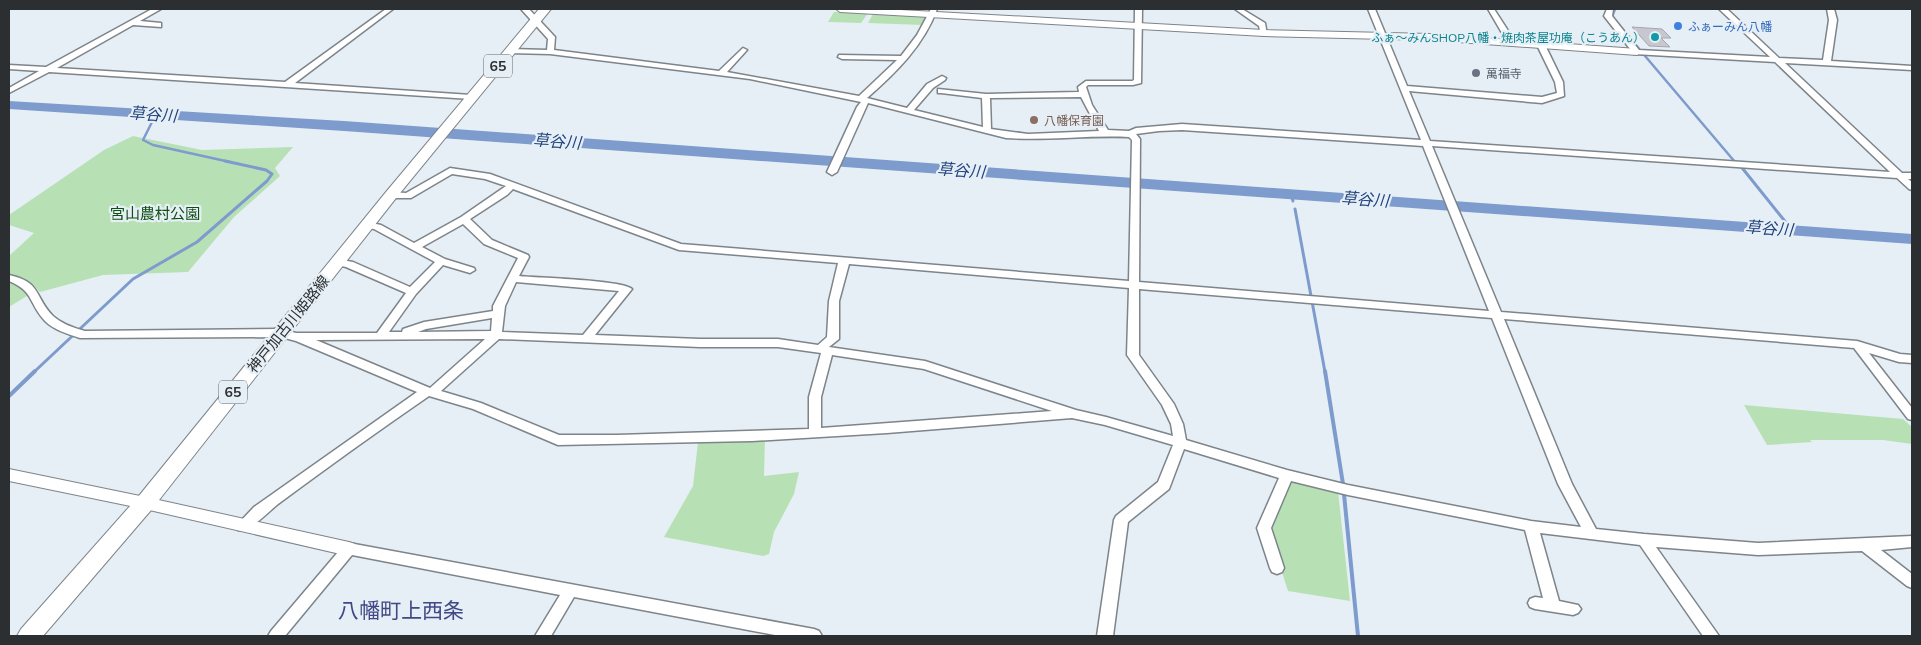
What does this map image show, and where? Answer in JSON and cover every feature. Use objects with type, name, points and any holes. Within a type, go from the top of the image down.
[{"type":"main road","name":"神戸加古川姫路線","points":[[29,636],[288,335],[337,262],[471,97],[546,9]]},
{"type":"street","points":[[9,91],[157,9]]},
{"type":"street","points":[[287,85],[390,9]]},
{"type":"street","points":[[525,9],[552,39],[550,52]]},
{"type":"street","points":[[840,9],[933,12],[1264,33],[1383,36],[1512,43],[1912,68]]},
{"type":"street","points":[[1105,133],[1096,121],[1082,87],[1086,83],[1133,83],[1138,81],[1139,9]]},
{"type":"street","points":[[1238,9],[1262,25],[1264,33]]},
{"type":"street","points":[[1372,9],[1565,484],[1592,534]]},
{"type":"street","points":[[1490,9],[1512,43]]},
{"type":"street","points":[[1610,9],[1608,16],[1637,52]]},
{"type":"street","points":[[1723,9],[1912,187]]},
{"type":"street","points":[[1827,63],[1833,20],[1831,9]]},
{"type":"street","points":[[832,172],[860,106],[904,58],[925,28],[933,12]]},
{"type":"street","points":[[132,23],[158,25]]},
{"type":"street","points":[[1404,88],[1542,100],[1553,98],[1561,94],[1559,82],[1541,45]]},
{"type":"street","points":[[721,73],[743,50]]},
{"type":"street","points":[[510,51],[550,52],[626,63],[721,73],[864,100],[908,112],[987,129],[1006,136],[1131,134],[1136,131],[1182,127],[1912,176]]},
{"type":"street","points":[[842,57],[886,54],[904,58]]},
{"type":"street","points":[[9,67],[471,97]]},
{"type":"street","points":[[908,112],[930,86],[942,78]]},
{"type":"street","points":[[941,91],[951,94],[986,96],[1084,94]]},
{"type":"street","points":[[986,96],[987,129]]},
{"type":"street","points":[[1105,636],[1121,520],[1164,485],[1180,443],[1177,424],[1168,404],[1133,355],[1134,173],[1136,139],[1131,134]]},
{"type":"street","points":[[391,196],[408,196],[450,171],[487,176],[679,247],[1857,345],[1899,358],[1912,359]]},
{"type":"street","points":[[414,247],[504,193],[512,185]]},
{"type":"street","points":[[243,526],[330,458],[430,391],[496,335],[499,306],[524,257],[488,242],[464,218]]},
{"type":"street","points":[[367,225],[377,227],[441,261],[470,270]]},
{"type":"street","points":[[381,335],[412,292],[441,261]]},
{"type":"street","points":[[337,262],[348,264],[412,292]]},
{"type":"street","points":[[815,432],[815,397],[825,344],[834,339],[834,301],[844,262]]},
{"type":"street","points":[[9,278],[23,283],[35,293],[46,316],[68,330],[84,335],[496,335],[700,344],[778,343],[925,365],[1074,414],[1106,421],[1287,475],[1348,490],[1531,526],[1644,540],[1758,548],[1912,542]]},
{"type":"street","points":[[513,279],[595,284],[627,289],[587,338]]},
{"type":"street","points":[[401,335],[424,326],[497,314]]},
{"type":"street","points":[[288,335],[430,391],[477,406],[558,440],[692,439],[887,428],[1074,414]]},
{"type":"street","points":[[1857,345],[1912,416]]},
{"type":"street","points":[[9,475],[145,503],[349,549],[814,636]]},
{"type":"street","points":[[1277,568],[1264,528],[1287,475]]},
{"type":"street","points":[[1531,526],[1553,606]]},
{"type":"street","points":[[1644,540],[1711,636]]},
{"type":"street","points":[[1865,545],[1912,582]]},
{"type":"street","points":[[276,636],[349,549]]},
{"type":"street","points":[[543,636],[571,590]]},
{"type":"street","points":[[1535,603],[1573,609]]},
{"type":"green space","points":[[834,12],[868,13],[861,23],[828,22]]},
{"type":"green space","points":[[873,14],[927,17],[923,25],[868,23]]},
{"type":"green space","name":"宮山農村公園","points":[[133,136],[202,150],[293,147],[275,168],[280,176],[234,217],[188,272],[103,275],[40,292],[26,281],[9,279],[9,256],[34,233],[9,225],[9,215],[104,150]]},
{"type":"green space","points":[[9,283],[18,286],[30,294],[9,307]]},
{"type":"green space","points":[[1744,405],[1903,419],[1912,427],[1912,444],[1883,440],[1810,440],[1812,442],[1767,445]]},
{"type":"green space","points":[[765,438],[764,476],[799,472],[794,494],[774,532],[769,554],[763,556],[664,537],[693,486],[698,442]]},
{"type":"green space","points":[[1294,481],[1338,491],[1350,601],[1288,591],[1268,528],[1288,483]]},
{"type":"building","name":"ふぁ～みんSHOP八幡・焼肉茶屋功庵（こうあん）","points":[[1632,27],[1662,29],[1671,38],[1661,38],[1670,47],[1649,46]]},
{"type":"waterway","points":[[1615,9],[1612,17],[1735,162]]},
{"type":"waterway","name":"草谷川","points":[[9,105],[344,126],[1912,239]]},
{"type":"waterway","points":[[156,114],[143,140],[153,145],[230,162]]},
{"type":"waterway","points":[[34,372],[133,279],[197,242],[267,181],[272,174],[266,170],[225,161]]},
{"type":"waterway","points":[[1735,162],[1743,169],[1792,230]]},
{"type":"waterway","name":"草谷川","points":[[1291,194],[1293,201]]},
{"type":"waterway","points":[[1295,209],[1325,372]]},
{"type":"waterway","points":[[9,396],[35,371]]},
{"type":"waterway","points":[[1325,371],[1343,484],[1358,636]]},
{"type":"place","name":"ふぁーみん八幡","points":[[1678,26]]},
{"type":"place","name":"ふぁ～みんSHOP八幡・焼肉茶屋功庵（こうあん）","points":[[1655,37]]},
{"type":"place","name":"萬福寺","points":[[1476,73]]},
{"type":"place","name":"八幡保育園","points":[[1034,120]]},
{"type":"district","name":"八幡町上西条","points":[[401,610]]}]
